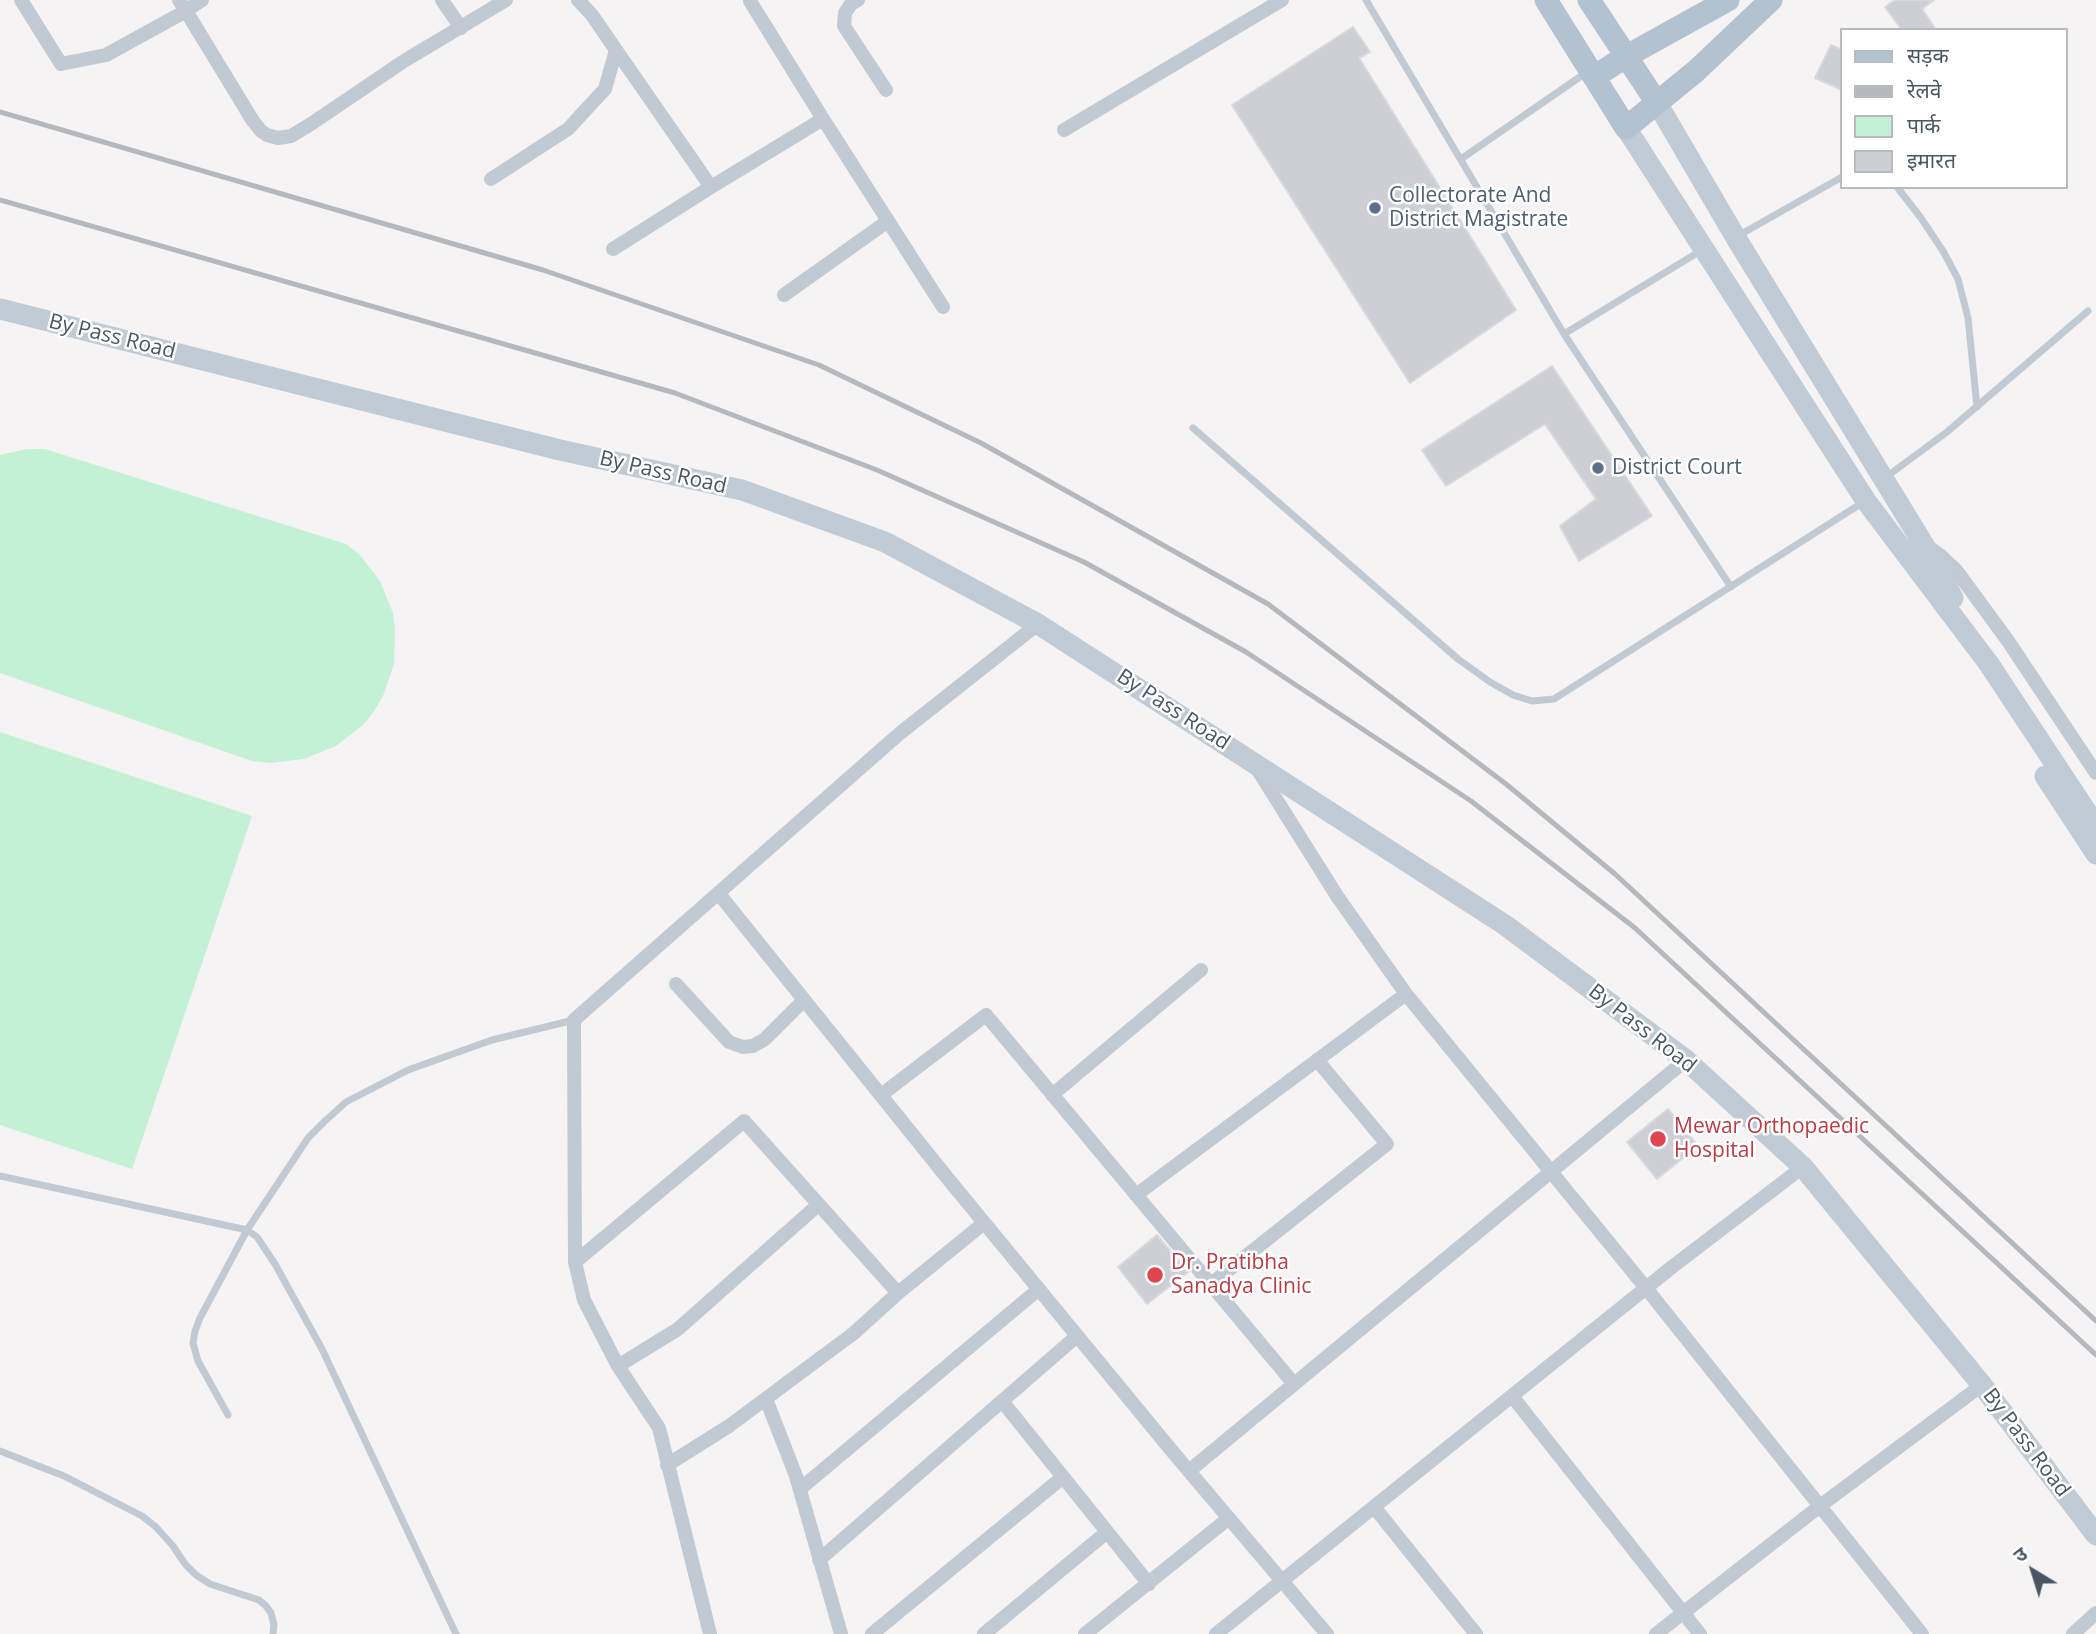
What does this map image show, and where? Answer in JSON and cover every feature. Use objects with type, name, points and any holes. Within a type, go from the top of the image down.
[{"type":"main road","points":[[1546,0],[1626,128],[1696,71],[1759,4]]},
{"type":"main road","points":[[1589,0],[1657,103]]},
{"type":"main road","points":[[1592,74],[1728,0]]},
{"type":"street","points":[[21,0],[61,64],[106,55],[183,5],[202,0]]},
{"type":"street","points":[[442,0],[461,28]]},
{"type":"street","points":[[183,5],[253,121],[261,131],[278,138],[291,136],[311,124],[404,61],[506,0]]},
{"type":"street","points":[[578,0],[592,15],[711,187]]},
{"type":"street","points":[[750,0],[943,307]]},
{"type":"street","points":[[858,0],[851,4],[845,13],[844,26],[886,90]]},
{"type":"street","points":[[1064,130],[1282,0]]},
{"type":"street","points":[[491,179],[568,129],[605,89],[616,50]]},
{"type":"street","points":[[1657,103],[1735,237],[1923,543],[1989,664]]},
{"type":"street","points":[[613,249],[823,119]]},
{"type":"street","points":[[1626,128],[1866,500],[1989,664],[2096,826]]},
{"type":"street","points":[[784,295],[888,222]]},
{"type":"street","name":"By Pass Road","points":[[0,309],[560,450],[742,490],[885,542],[1038,624],[1505,925],[1686,1060],[1803,1167],[1982,1385],[2096,1535]]},
{"type":"street","points":[[1799,398],[1824,381]]},
{"type":"street","points":[[1923,543],[1956,570],[2008,641],[2096,773]]},
{"type":"street","points":[[1929,583],[1938,612],[1946,625],[2096,854]]},
{"type":"street","points":[[710,1634],[659,1427],[618,1366],[584,1300],[575,1262],[574,1020],[900,734],[1038,624]]},
{"type":"street","points":[[1252,762],[1337,897],[1406,994],[1922,1634]]},
{"type":"street","points":[[719,894],[984,1223],[1327,1634]]},
{"type":"street","points":[[1052,1095],[1201,970]]},
{"type":"street","points":[[676,984],[729,1042],[743,1047],[765,1040],[804,1000]]},
{"type":"street","points":[[1136,1195],[1406,994]]},
{"type":"street","points":[[881,1095],[986,1014],[1294,1384]]},
{"type":"street","points":[[1211,1284],[1387,1144],[1317,1060]]},
{"type":"street","points":[[1189,1471],[1686,1060]]},
{"type":"street","points":[[575,1262],[744,1121],[898,1293]]},
{"type":"street","points":[[1216,1634],[1646,1289],[1803,1167]]},
{"type":"street","points":[[618,1366],[678,1329],[818,1205]]},
{"type":"street","points":[[667,1465],[729,1426],[854,1333],[898,1293],[984,1223]]},
{"type":"street","points":[[800,1489],[1039,1289]]},
{"type":"street","points":[[819,1560],[1077,1336]]},
{"type":"street","points":[[1656,1634],[1819,1506],[1982,1385]]},
{"type":"street","points":[[1512,1396],[1700,1634]]},
{"type":"street","points":[[766,1399],[800,1489],[841,1634]]},
{"type":"street","points":[[1002,1401],[1149,1584]]},
{"type":"street","points":[[872,1634],[1063,1477]]},
{"type":"street","points":[[1374,1507],[1476,1634]]},
{"type":"street","points":[[1085,1634],[1229,1518]]},
{"type":"street","points":[[984,1634],[1107,1531]]},
{"type":"street","points":[[2073,1634],[2096,1613]]},
{"type":"lane","points":[[1366,0],[1564,334],[1731,587]]},
{"type":"lane","points":[[1461,159],[1592,74]]},
{"type":"lane","points":[[1735,237],[1840,178]]},
{"type":"lane","points":[[1899,189],[1943,251],[1958,279],[1968,318],[1978,407]]},
{"type":"lane","points":[[1564,334],[1702,249]]},
{"type":"lane","points":[[1883,479],[1978,407],[2088,311]]},
{"type":"lane","points":[[1193,428],[1458,659],[1490,682],[1513,695],[1532,701],[1554,699],[1866,500]]},
{"type":"lane","points":[[228,1415],[198,1361],[193,1343],[200,1318],[247,1230],[308,1138],[346,1102],[408,1070],[492,1040],[574,1020]]},
{"type":"lane","points":[[0,1176],[247,1230],[257,1237],[322,1349],[456,1634]]},
{"type":"lane","points":[[0,1451],[64,1476],[142,1516],[156,1527],[196,1575],[210,1584],[259,1600],[266,1606],[274,1625],[273,1634]]},
{"type":"green space","points":[[27,449],[45,449],[346,544],[359,554],[380,581],[393,613],[395,629],[394,664],[383,696],[363,725],[336,746],[304,759],[270,763],[252,761],[0,673],[0,455]]},
{"type":"green space","points":[[0,732],[252,816],[132,1169],[0,1125]]},
{"type":"building","points":[[1895,0],[1934,0],[1922,9],[1935,28],[1901,28],[1885,7]]},
{"type":"building","name":"Collectorate And District Magistrate","points":[[1353,27],[1370,52],[1359,58],[1516,310],[1410,383],[1232,105]]},
{"type":"building","points":[[1831,45],[1840,49],[1840,89],[1815,78]]},
{"type":"building","name":"District Court","points":[[1552,366],[1652,516],[1579,561],[1560,526],[1596,499],[1545,424],[1446,486],[1422,450]]},
{"type":"building","points":[[1668,1109],[1698,1146],[1657,1179],[1627,1142]]},
{"type":"building","points":[[1157,1235],[1188,1272],[1147,1304],[1118,1267]]},
{"type":"railway","points":[[0,112],[543,270],[819,365],[981,443],[1268,604],[1506,784],[1615,874],[2096,1321]]},
{"type":"railway","points":[[0,200],[675,393],[877,470],[1084,562],[1246,652],[1471,801],[1635,928],[2096,1355]]},
{"type":"place","name":"Collectorate And District Magistrate","points":[[1375,208]]},
{"type":"place","name":"District Court","points":[[1598,468]]},
{"type":"place","name":"Mewar Orthopaedic Hospital","points":[[1658,1139]]},
{"type":"place","name":"Dr. Pratibha Sanadya Clinic","points":[[1155,1275]]}]
